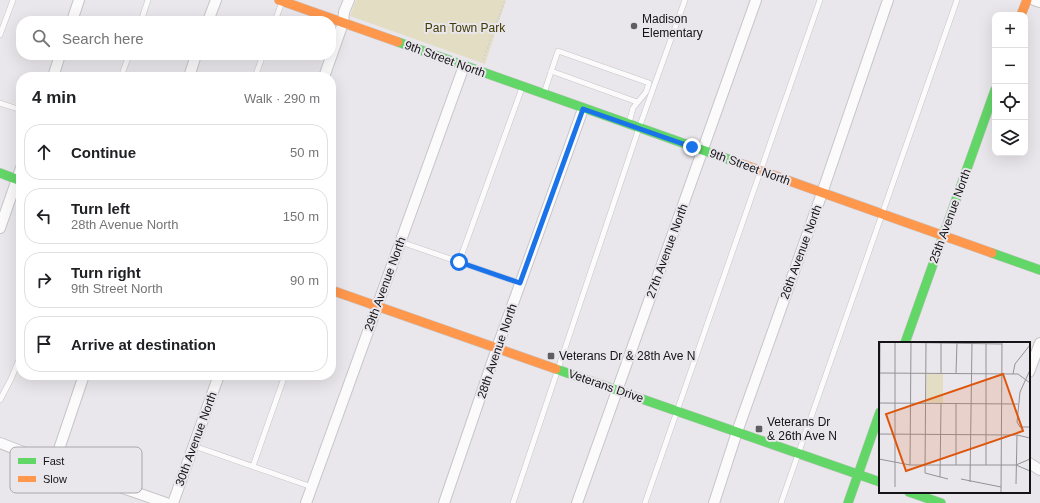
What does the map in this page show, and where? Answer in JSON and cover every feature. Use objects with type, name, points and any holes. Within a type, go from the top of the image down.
[{"type":"street","points":[[74,16],[79,0]]},
{"type":"street","points":[[210,16],[216,0]]},
{"type":"street","points":[[336,45],[344,23],[344,12],[349,0]]},
{"type":"street","name":"27th Avenue North","points":[[577,503],[756,0]]},
{"type":"street","name":"26th Avenue North","points":[[714,503],[737,432],[822,193],[888,0]]},
{"type":"street","points":[[1022,12],[1026,0]]},
{"type":"street","points":[[1034,0],[1040,2]]},
{"type":"street","name":"9th Street North","points":[[281,1],[324,16]]},
{"type":"street","name":"9th Street North","points":[[336,20],[1040,270]]},
{"type":"street","points":[[54,72],[58,60]]},
{"type":"street","points":[[191,72],[194,60]]},
{"type":"street","points":[[326,72],[330,60]]},
{"type":"street","name":"29th Avenue North","points":[[306,503],[464,66]]},
{"type":"street","name":"25th Avenue North","points":[[905,342],[992,99]]},
{"type":"street","name":"28th Avenue North","points":[[444,503],[497,348],[583,109]]},
{"type":"street","points":[[0,173],[16,179]]},
{"type":"street","points":[[0,226],[16,187]]},
{"type":"street","name":"Veterans Drive","points":[[336,292],[879,482]]},
{"type":"street","points":[[1030,369],[1040,343]]},
{"type":"street","points":[[60,447],[82,380]]},
{"type":"street","name":"30th Avenue North","points":[[173,503],[217,380]]},
{"type":"street","points":[[848,503],[879,415]]},
{"type":"street","points":[[0,443],[10,447]]},
{"type":"street","points":[[1030,464],[1040,470]]},
{"type":"street","points":[[137,493],[166,503]]},
{"type":"street","points":[[911,493],[918,497],[941,503]]},
{"type":"lane","points":[[0,35],[12,0]]},
{"type":"lane","points":[[143,16],[148,0]]},
{"type":"lane","points":[[513,503],[685,0]]},
{"type":"lane","points":[[645,503],[820,0]]},
{"type":"lane","points":[[781,503],[957,0]]},
{"type":"lane","points":[[276,16],[281,1]]},
{"type":"lane","points":[[544,95],[558,51],[649,83],[646,92],[634,108],[629,124]]},
{"type":"lane","points":[[123,72],[127,60]]},
{"type":"lane","points":[[257,72],[261,60]]},
{"type":"lane","points":[[551,71],[637,102]]},
{"type":"lane","points":[[459,262],[523,87]]},
{"type":"lane","points":[[0,103],[16,108]]},
{"type":"lane","points":[[400,242],[520,283]]},
{"type":"lane","points":[[0,400],[16,368]]},
{"type":"lane","points":[[253,466],[283,380]]},
{"type":"lane","points":[[194,446],[312,487]]},
{"type":"path","points":[[479,60],[483,62],[505,0]]},
{"type":"green space","name":"Pan Town Park","points":[[356,0],[506,0],[485,64],[350,16]]},
{"type":"traffic: fast","points":[[398,42],[739,163]]},
{"type":"traffic: fast","points":[[905,342],[992,98]]},
{"type":"traffic: fast","points":[[0,173],[16,179]]},
{"type":"traffic: fast","points":[[992,253],[1040,270]]},
{"type":"traffic: fast","points":[[556,369],[879,482]]},
{"type":"traffic: fast","points":[[848,503],[879,415]]},
{"type":"traffic: fast","points":[[912,493],[941,503]]},
{"type":"traffic: slow","points":[[279,0],[324,16]]},
{"type":"traffic: slow","points":[[1022,12],[1027,0]]},
{"type":"traffic: slow","points":[[336,20],[398,42]]},
{"type":"traffic: slow","points":[[739,163],[992,253]]},
{"type":"traffic: slow","points":[[336,292],[556,369]]},
{"type":"place","name":"Madison Elementary","points":[[634,26]]},
{"type":"place","name":"Veterans Dr & 28th Ave N","points":[[551,356]]},
{"type":"place","name":"Veterans Dr & 26th Ave N","points":[[759,429]]},
{"type":"route","points":[[459,262],[520,283],[583,109],[692,147]]}]
